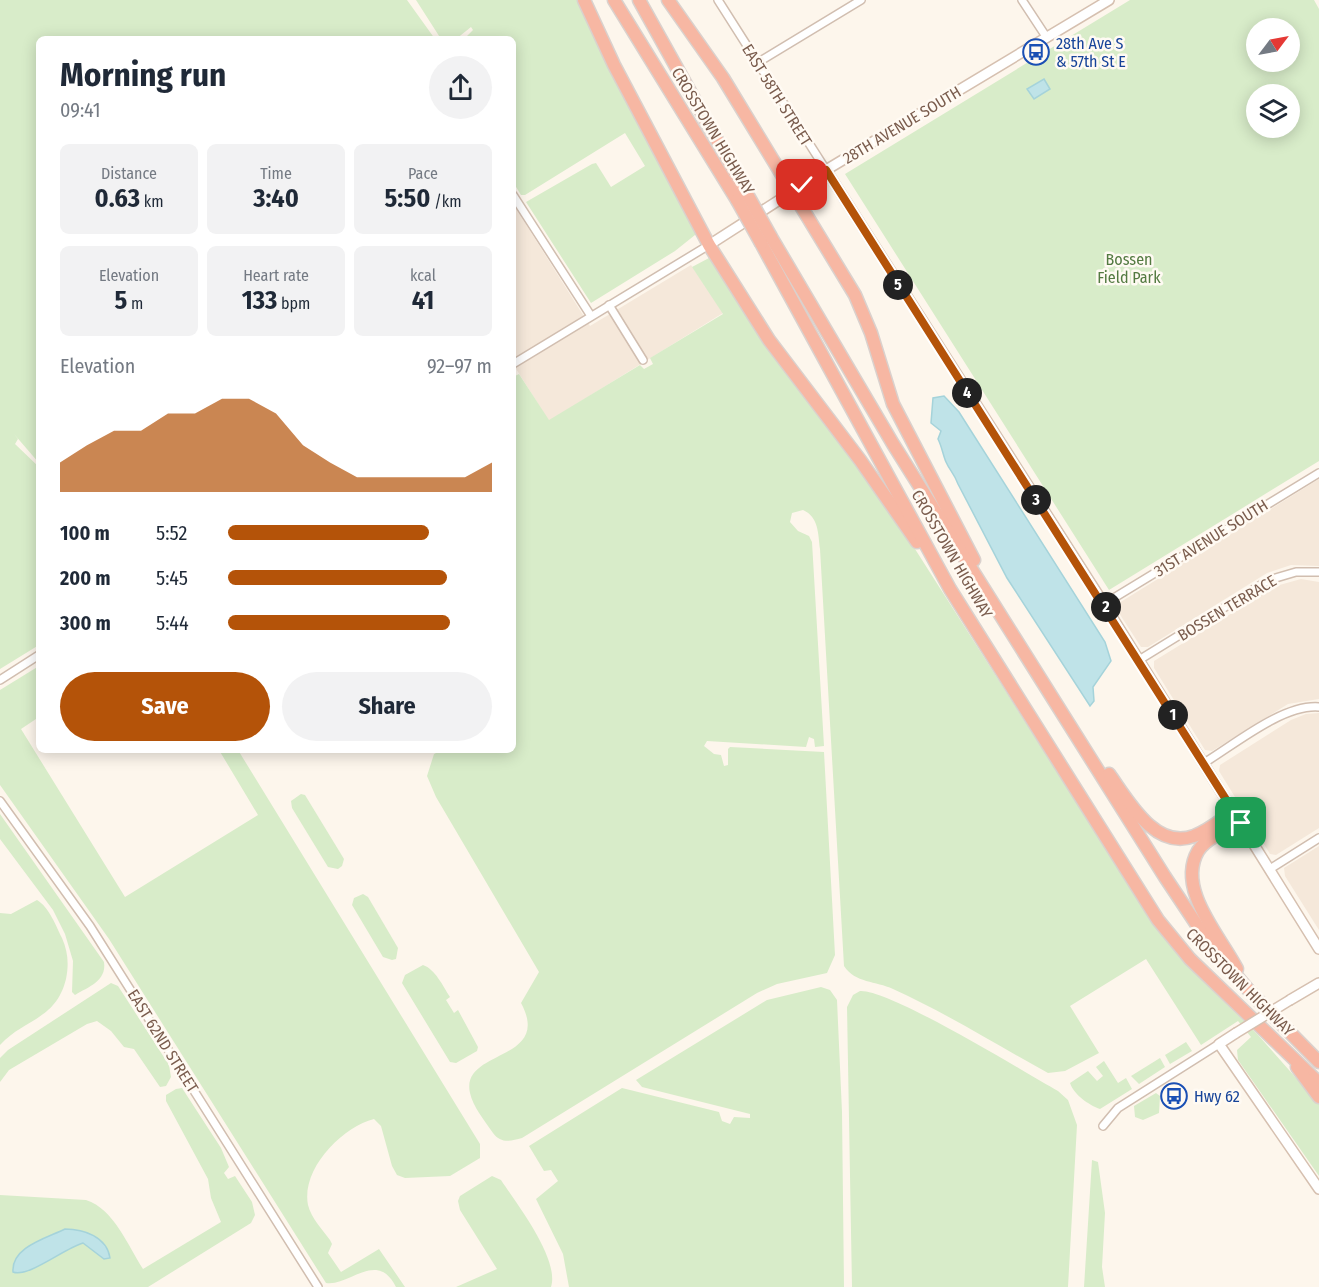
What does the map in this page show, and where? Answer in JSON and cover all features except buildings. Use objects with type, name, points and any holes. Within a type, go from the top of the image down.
[{"type":"highway","points":[[584,0],[614,65],[710,245],[769,340],[860,460],[950,589]]},
{"type":"highway","name":"CROSSTOWN HIGHWAY","points":[[614,0],[742,197]]},
{"type":"highway","name":"CROSSTOWN HIGHWAY","points":[[639,0],[950,589],[1158,921],[1190,959],[1319,1083]]},
{"type":"highway","points":[[668,0],[723,78],[855,296],[871,333],[892,404],[972,555],[981,584]]},
{"type":"highway","name":"CROSSTOWN HIGHWAY","points":[[766,240],[1165,877],[1209,943],[1251,993],[1319,1062]]},
{"type":"highway","points":[[1057,703],[1144,821],[1168,836],[1192,837],[1234,811]]},
{"type":"highway","points":[[1241,823],[1199,849],[1192,867],[1192,884],[1251,993]]},
{"type":"highway","points":[[1289,1053],[1305,1080],[1319,1097]]},
{"type":"street","name":"EAST 58TH STREET","points":[[718,0],[1104,604],[1319,949]]},
{"type":"street","points":[[757,63],[861,0]]},
{"type":"street","points":[[1022,0],[1047,38]]},
{"type":"street","name":"28TH AVENUE SOUTH","points":[[516,362],[710,245],[826,170],[1108,0]]},
{"type":"street","points":[[516,200],[591,316]]},
{"type":"street","points":[[516,208],[520,206]]},
{"type":"street","points":[[609,305],[643,360]]},
{"type":"street","name":"31ST AVENUE SOUTH","points":[[1104,604],[1319,473]]},
{"type":"street","name":"BOSSEN TERRACE","points":[[1139,660],[1269,580],[1296,572],[1319,572]]},
{"type":"street","points":[[0,680],[36,658]]},
{"type":"street","points":[[1204,763],[1278,717],[1297,710],[1319,707]]},
{"type":"street","name":"EAST 62ND STREET","points":[[0,801],[90,926],[318,1287]]},
{"type":"street","points":[[1270,869],[1319,838]]},
{"type":"street","points":[[1103,1126],[1118,1108],[1319,983]]},
{"type":"street","points":[[1219,1044],[1319,1189]]},
{"type":"shaded area","points":[[516,209],[590,326],[691,265],[723,313],[549,421],[516,369]]},
{"type":"shaded area","points":[[1319,479],[1319,566],[1291,565],[1267,573],[1148,647],[1141,647],[1117,610],[1119,603]]},
{"type":"shaded area","points":[[1301,579],[1319,582],[1319,699],[1288,704],[1212,751],[1205,750],[1154,668],[1154,661],[1276,586]]},
{"type":"shaded area","points":[[1319,713],[1319,828],[1276,855],[1270,854],[1219,771],[1220,765],[1291,720],[1306,714]]},
{"type":"shaded area","points":[[1319,846],[1319,930],[1285,876],[1284,868]]},
{"type":"green space","points":[[0,0],[407,0],[433,36],[36,36],[36,460],[14,434],[18,439],[15,444],[36,464],[36,647],[0,669]]},
{"type":"green space","points":[[416,0],[580,0],[695,228],[695,235],[675,251],[591,303],[526,202],[592,164],[596,163],[611,187],[645,166],[625,133],[525,195],[521,195],[516,187],[516,36],[467,36],[473,30],[471,27],[460,36],[439,36]]},
{"type":"green space","name":"Bossen Field Park","points":[[1130,0],[1314,0],[1319,9],[1319,461],[1109,590],[845,174]]},
{"type":"green space","points":[[709,258],[714,260],[908,538],[1142,905],[1203,981],[1258,1035],[1319,1104],[1319,1176],[1238,1060],[1237,1050],[1251,1037],[1238,1021],[1201,1045],[1146,959],[1070,1006],[1099,1053],[1065,1071],[1048,1073],[913,998],[886,986],[854,976],[844,966],[820,549],[815,521],[803,510],[792,513],[790,522],[798,531],[809,536],[812,542],[824,746],[815,747],[814,739],[809,737],[806,747],[707,741],[704,746],[714,754],[721,755],[724,766],[728,765],[730,747],[824,752],[835,955],[827,973],[777,984],[757,993],[522,1138],[503,1140],[493,1133],[474,1103],[470,1093],[471,1079],[478,1069],[516,1046],[525,1036],[528,1022],[521,1003],[539,972],[436,797],[427,776],[436,753],[516,753],[516,376],[519,374],[549,420],[640,365],[644,369],[653,364],[650,358],[723,314],[692,267]]},
{"type":"green space","points":[[36,668],[36,719],[21,729],[125,897],[258,815],[221,753],[240,753],[480,1144],[480,1158],[450,1176],[405,1178],[397,1175],[392,1166],[381,1126],[374,1119],[349,1131],[337,1140],[317,1164],[308,1191],[308,1205],[314,1219],[332,1244],[328,1253],[341,1272],[379,1249],[405,1287],[396,1287],[388,1276],[380,1271],[372,1270],[335,1283],[326,1283],[109,939],[0,785],[0,690]]},
{"type":"green space","points":[[301,794],[305,795],[344,859],[342,866],[338,869],[328,867],[292,808],[291,801]]},
{"type":"green space","points":[[0,814],[104,962],[100,979],[75,995],[72,992],[73,961],[65,934],[53,910],[0,839]]},
{"type":"green space","points":[[363,894],[368,897],[398,948],[396,959],[383,957],[352,905],[354,898]]},
{"type":"green space","points":[[37,900],[49,912],[64,943],[67,958],[66,979],[55,1003],[47,1011],[19,1029],[0,1045],[0,913],[11,914]]},
{"type":"green space","points":[[423,965],[431,970],[442,983],[450,997],[446,1000],[454,1013],[458,1010],[478,1047],[477,1051],[456,1063],[450,1062],[402,983],[405,975]]},
{"type":"green space","points":[[111,983],[118,986],[169,1065],[171,1077],[166,1086],[160,1087],[134,1049],[124,1047],[111,1031],[97,1021],[87,1024],[9,1070],[0,1082],[0,1058],[8,1050]]},
{"type":"green space","points":[[821,987],[830,990],[837,1000],[842,1112],[844,1287],[569,1287],[563,1254],[536,1199],[558,1181],[551,1170],[544,1171],[529,1146],[622,1088],[719,1112],[722,1121],[730,1124],[734,1117],[750,1118],[750,1114],[642,1087],[636,1080],[767,1000]]},
{"type":"green space","points":[[860,991],[876,994],[927,1017],[1058,1091],[1068,1100],[1077,1125],[1068,1287],[852,1287],[847,1007],[853,995]]},
{"type":"green space","points":[[1186,1042],[1192,1051],[1170,1064],[1165,1055]]},
{"type":"green space","points":[[1160,1058],[1165,1067],[1139,1084],[1131,1076]]},
{"type":"green space","points":[[1104,1061],[1118,1083],[1126,1078],[1132,1089],[1100,1109],[1082,1099],[1070,1083],[1088,1071],[1097,1081],[1103,1076],[1096,1067]]},
{"type":"green space","points":[[182,1088],[221,1148],[229,1167],[224,1173],[228,1179],[235,1176],[252,1202],[255,1215],[251,1223],[148,1287],[0,1287],[0,1195],[86,1200],[96,1205],[105,1211],[119,1229],[143,1269],[221,1222],[211,1198],[208,1179],[166,1101],[166,1095]]},
{"type":"green space","points":[[1156,1093],[1160,1096],[1159,1113],[1143,1120],[1135,1117],[1134,1106]]},
{"type":"green space","points":[[1092,1160],[1098,1162],[1105,1213],[1102,1267],[1105,1287],[1084,1287]]},
{"type":"green space","points":[[492,1176],[501,1180],[543,1247],[552,1275],[551,1287],[456,1287],[497,1269],[460,1210],[458,1201],[460,1196]]},
{"type":"water","points":[[1044,79],[1050,89],[1034,99],[1027,89]]},
{"type":"water","points":[[944,396],[959,412],[1105,642],[1111,661],[1093,687],[1094,701],[1090,706],[1007,578],[946,462],[938,439],[941,431],[931,423],[933,398]]},
{"type":"water","points":[[65,1229],[94,1236],[104,1245],[110,1258],[104,1259],[83,1243],[27,1271],[13,1272],[14,1263],[24,1250]]},
{"type":"place","name":"28th Ave S & 57th St E","points":[[1036,52]]},
{"type":"place","name":"Hwy 62","points":[[1174,1096]]},
{"type":"route","points":[[802,185],[826,170],[1104,604],[1241,823]]}]
